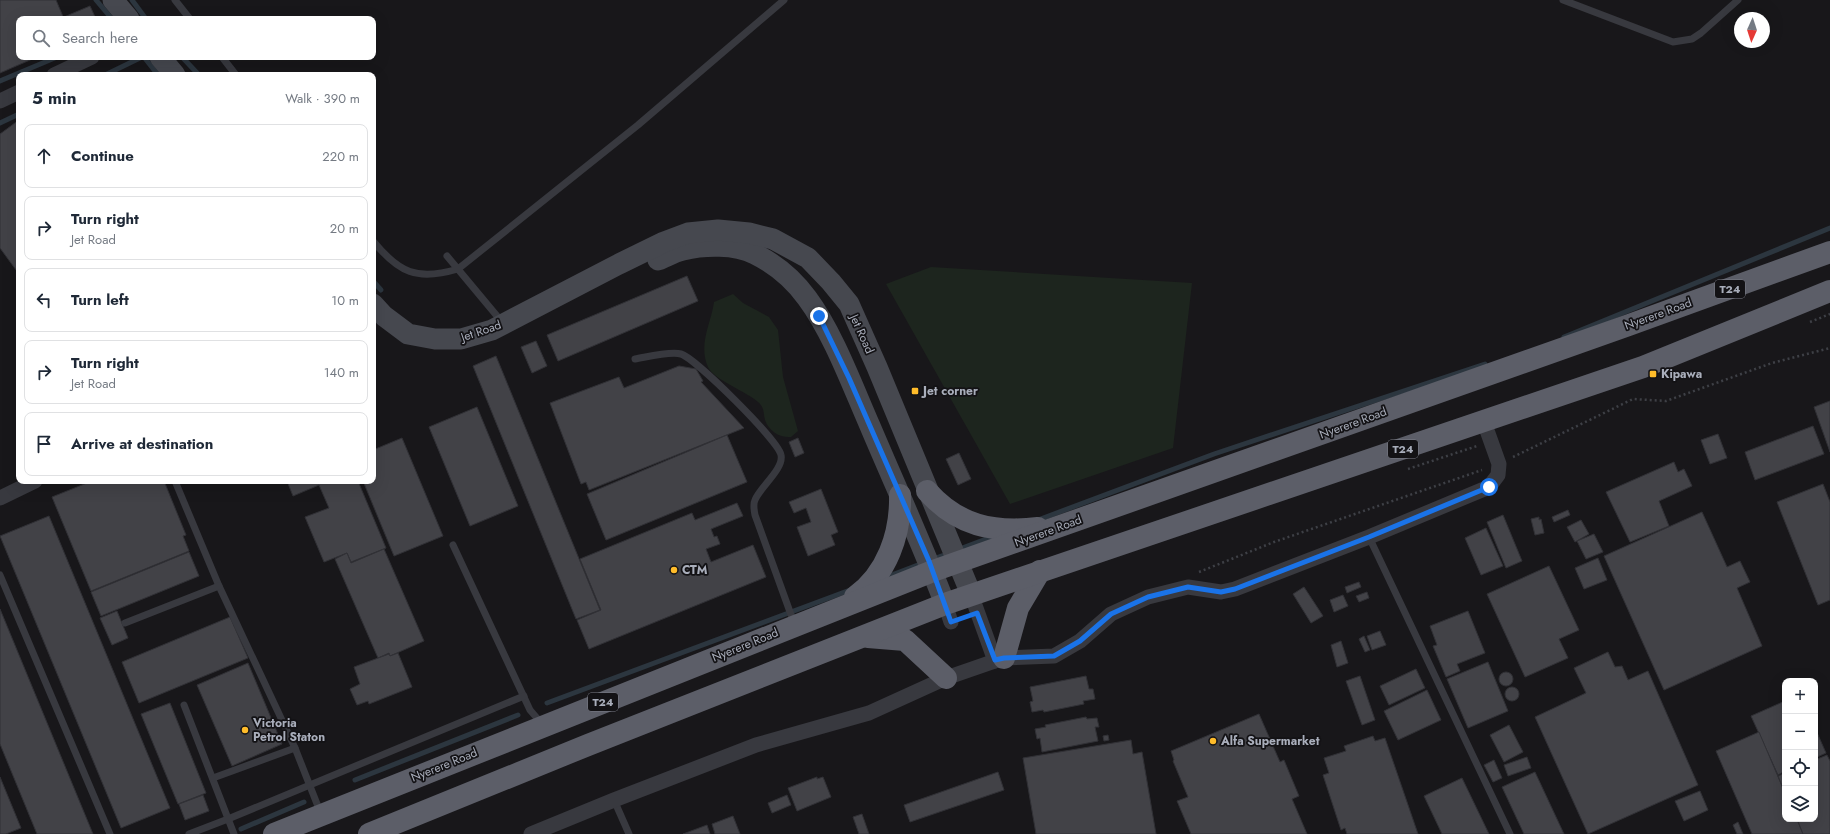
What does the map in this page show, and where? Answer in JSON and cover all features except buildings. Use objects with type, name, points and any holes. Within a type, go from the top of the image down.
[{"type":"highway","name":"Nyerere Road","points":[[274,834],[837,608],[933,572],[1830,252]]},
{"type":"highway","name":"T24","points":[[369,834],[861,637],[948,613],[971,594],[1040,571],[1487,432],[1643,367],[1830,292]]},
{"type":"highway","points":[[927,491],[940,505],[958,517],[980,526],[1030,529],[1064,525]]},
{"type":"highway","points":[[837,608],[864,591],[878,575],[895,539],[900,511],[900,495]]},
{"type":"highway","points":[[999,659],[1018,608],[1040,571]]},
{"type":"highway","points":[[861,637],[905,640],[946,678]]},
{"type":"main road","points":[[113,0],[126,16]]},
{"type":"main road","points":[[163,60],[173,72]]},
{"type":"main road","name":"Jet Road","points":[[377,314],[408,334],[435,339],[461,339],[492,330],[664,242],[688,233],[718,230],[749,232],[773,239],[808,258],[831,282],[848,304],[877,367],[927,491],[971,594]]},
{"type":"main road","name":"Jet Road","points":[[569,291],[610,280],[683,250],[716,246],[754,253],[789,276],[819,316],[849,378],[933,572],[948,613]]},
{"type":"street","points":[[60,72],[86,60]]},
{"type":"street","points":[[0,101],[16,93]]},
{"type":"street","points":[[531,834],[756,745],[869,713],[946,678],[999,659],[1054,656],[1080,641],[1111,614],[1148,597],[1188,587],[1221,592],[1235,589],[1369,537],[1489,487],[1498,476],[1499,464],[1487,432]]},
{"type":"street","points":[[0,498],[30,484]]},
{"type":"street","name":"Jet Road","points":[[971,594],[999,659]]},
{"type":"lane","points":[[175,0],[188,16]]},
{"type":"lane","points":[[376,245],[388,259],[399,267],[413,272],[440,274],[458,269],[638,124],[784,0]]},
{"type":"lane","points":[[1563,0],[1673,42],[1692,39],[1701,33],[1738,0]]},
{"type":"lane","points":[[224,60],[234,72]]},
{"type":"lane","points":[[447,256],[504,323]]},
{"type":"lane","points":[[635,359],[682,354],[700,366],[765,432],[780,452],[781,461],[756,498],[755,515],[795,625]]},
{"type":"lane","points":[[176,484],[219,586],[295,748],[321,814]]},
{"type":"lane","points":[[1369,537],[1510,834]]},
{"type":"lane","points":[[453,545],[530,710],[543,726]]},
{"type":"lane","points":[[0,575],[110,834]]},
{"type":"lane","points":[[125,623],[219,586]]},
{"type":"lane","points":[[189,834],[524,696]]},
{"type":"lane","points":[[184,706],[234,834]]},
{"type":"lane","points":[[213,778],[295,748]]},
{"type":"lane","points":[[614,800],[629,834]]},
{"type":"path","points":[[1808,322],[1830,314]]},
{"type":"path","points":[[1195,574],[1274,542],[1499,464],[1633,399],[1666,401],[1772,363],[1830,348]]},
{"type":"path","points":[[1400,471],[1487,432]]},
{"type":"shaded area","points":[[931,267],[1192,283],[1173,448],[1010,504],[886,284]]},
{"type":"shaded area","points":[[733,294],[743,303],[769,317],[778,330],[783,377],[798,431],[791,437],[779,435],[772,431],[765,420],[763,408],[760,404],[753,398],[723,381],[711,372],[708,367],[704,350],[706,334],[714,302]]},
{"type":"waterway","points":[[96,0],[109,16]]},
{"type":"waterway","points":[[132,0],[144,16]]},
{"type":"waterway","points":[[21,72],[50,60]]},
{"type":"waterway","points":[[111,72],[136,60]]},
{"type":"waterway","points":[[146,60],[156,72]]},
{"type":"waterway","points":[[185,60],[196,72]]},
{"type":"waterway","points":[[0,81],[16,74]]},
{"type":"waterway","points":[[0,123],[16,115]]},
{"type":"waterway","points":[[1564,337],[1830,228]]},
{"type":"waterway","points":[[376,284],[381,290]]},
{"type":"waterway","points":[[1038,520],[1214,454],[1485,364]]},
{"type":"waterway","points":[[957,550],[994,536]]},
{"type":"waterway","points":[[933,559],[950,553]]},
{"type":"waterway","points":[[884,578],[923,563]]},
{"type":"waterway","points":[[547,703],[850,590]]},
{"type":"waterway","points":[[355,780],[518,715]]},
{"type":"waterway","points":[[241,829],[304,802]]},
{"type":"place","name":"Kipawa","points":[[1653,374]]},
{"type":"place","name":"Jet corner","points":[[915,391]]},
{"type":"place","name":"CTM","points":[[674,570]]},
{"type":"place","name":"Victoria Petrol Staton","points":[[245,730]]},
{"type":"place","name":"Alfa Supermarket","points":[[1213,741]]},
{"type":"route","points":[[819,316],[849,378],[929,561],[951,622],[977,613],[995,660],[1004,658],[1054,656],[1080,641],[1111,614],[1148,597],[1188,587],[1221,592],[1235,589],[1369,537],[1489,487]]}]
